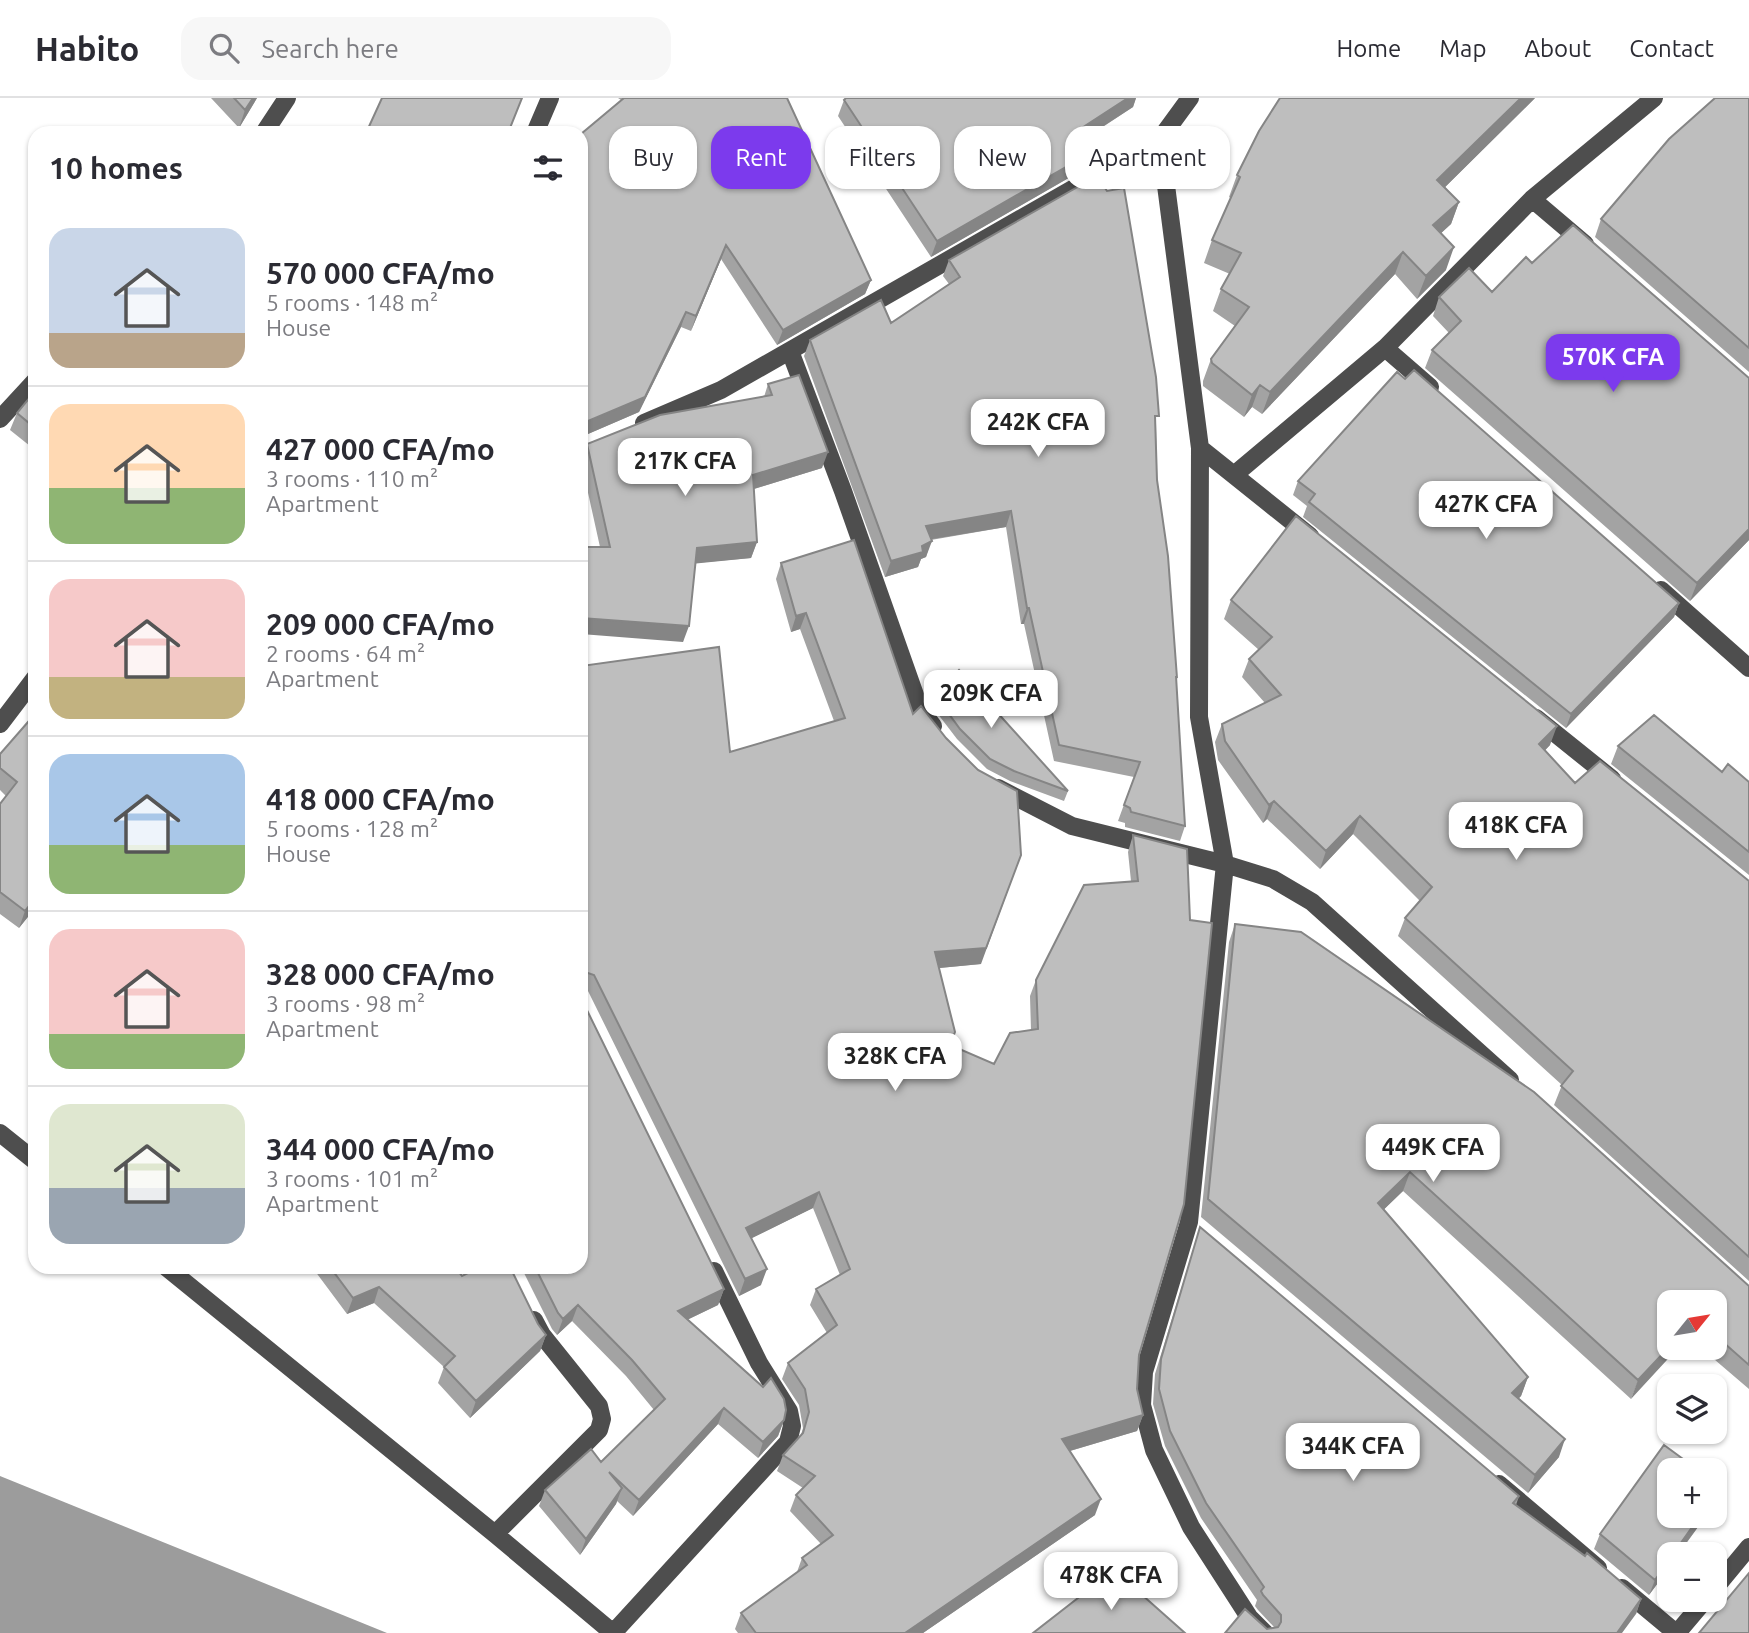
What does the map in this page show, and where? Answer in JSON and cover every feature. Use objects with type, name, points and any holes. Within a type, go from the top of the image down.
[{"type":"street","points":[[269,126],[287,98]]},
{"type":"street","points":[[538,126],[550,98]]},
{"type":"street","points":[[1234,475],[1385,348],[1532,199],[1654,98]]},
{"type":"street","points":[[1168,126],[1182,102]]},
{"type":"street","points":[[632,428],[721,390],[1073,189]]},
{"type":"street","points":[[1166,189],[1200,449],[1199,717],[1225,864],[1195,1226],[1144,1372],[1142,1405],[1154,1450],[1191,1527],[1250,1617],[1265,1633]]},
{"type":"street","points":[[1532,199],[1594,252]]},
{"type":"street","points":[[1385,348],[1447,402]]},
{"type":"street","points":[[790,351],[920,709],[941,737]]},
{"type":"street","points":[[0,419],[28,389]]},
{"type":"street","points":[[1200,449],[1320,544]]},
{"type":"street","points":[[1645,576],[1749,668]]},
{"type":"street","points":[[0,724],[28,687]]},
{"type":"street","points":[[1524,708],[1620,786]]},
{"type":"street","points":[[980,778],[1072,827],[1225,864],[1273,879],[1312,902],[1520,1089]]},
{"type":"street","points":[[0,1133],[28,1155]]},
{"type":"street","points":[[175,1274],[613,1633],[788,1442],[792,1426],[789,1411],[760,1363],[708,1258]]},
{"type":"street","points":[[495,1534],[599,1430],[602,1419],[599,1406],[542,1335],[526,1302]]},
{"type":"street","points":[[1485,1472],[1676,1633],[1694,1612]]},
{"type":"street","points":[[1727,1574],[1749,1547]]},
{"type":"shaded area","points":[[0,1476],[387,1633],[0,1633]]},
{"type":"building","points":[[234,98],[253,98],[245,110]]},
{"type":"building","points":[[382,98],[522,98],[511,126],[369,126]]},
{"type":"building","points":[[624,98],[787,98],[800,126],[711,126],[711,189],[811,189],[811,150],[825,180],[825,189],[829,189],[871,280],[783,330],[726,245],[696,316],[686,312],[645,397],[588,421],[588,128]]},
{"type":"building","points":[[1128,98],[1085,126],[1065,126],[1065,167],[1051,176],[1051,126],[954,126],[954,189],[1028,189],[937,241],[903,189],[940,189],[940,126],[861,126],[844,100]]},
{"type":"building","points":[[1280,98],[1521,98],[1437,180],[1459,202],[1433,225],[1454,247],[1426,276],[1403,252],[1270,392],[1260,385],[1252,395],[1212,363],[1211,359],[1249,307],[1221,289],[1241,253],[1212,240],[1240,177],[1237,175],[1259,131]]},
{"type":"building","points":[[1715,98],[1749,98],[1749,348],[1601,219],[1669,139]]},
{"type":"building","points":[[1074,189],[1124,189],[1156,377],[1159,416],[1155,416],[1157,480],[1168,556],[1185,826],[1131,812],[1130,808],[1124,805],[1140,762],[1059,745],[1027,608],[1011,511],[926,526],[932,541],[922,546],[923,552],[891,561],[810,340],[881,300],[891,323],[960,277],[949,260]]},
{"type":"building","points":[[1573,225],[1749,378],[1749,529],[1697,583],[1432,350],[1461,321],[1439,297],[1469,268],[1492,292],[1526,257],[1532,263]]},
{"type":"building","points":[[1414,370],[1679,603],[1571,714],[1309,502],[1315,494],[1298,481],[1397,372],[1405,379]]},
{"type":"building","points":[[799,375],[828,452],[753,475],[757,542],[697,548],[689,626],[588,619],[588,547],[610,547],[588,444],[660,415],[772,395],[768,384]]},
{"type":"building","points":[[28,400],[28,422],[17,413]]},
{"type":"building","points":[[1296,516],[1557,726],[1539,744],[1575,783],[1600,761],[1749,881],[1749,1257],[1561,1086],[1573,1071],[1405,918],[1432,887],[1360,816],[1326,851],[1274,801],[1269,805],[1225,741],[1222,724],[1281,695],[1249,659],[1272,637],[1231,600]]},
{"type":"building","points":[[854,540],[913,714],[921,706],[946,738],[978,770],[1017,791],[1021,855],[986,948],[935,952],[955,1032],[950,1045],[994,1064],[1010,1033],[1038,1029],[1036,980],[1084,885],[1138,881],[1133,835],[1187,849],[1190,920],[1212,923],[1184,1204],[1139,1355],[1137,1389],[1143,1415],[1062,1439],[1101,1499],[905,1633],[756,1633],[741,1613],[807,1565],[802,1558],[833,1535],[796,1495],[815,1476],[783,1455],[803,1433],[809,1412],[805,1389],[788,1363],[837,1325],[816,1289],[850,1269],[819,1192],[746,1228],[767,1269],[745,1279],[594,975],[588,973],[588,665],[719,647],[730,752],[845,718],[806,613],[796,616],[781,563]]},
{"type":"building","points":[[959,670],[1068,791],[990,759],[960,729],[935,695]]},
{"type":"building","points":[[1654,715],[1722,772],[1728,764],[1749,782],[1749,852],[1618,746]]},
{"type":"building","points":[[28,722],[28,907],[25,911],[0,892],[0,804],[17,782],[0,768],[0,754]]},
{"type":"building","points":[[1235,924],[1301,932],[1534,1092],[1749,1286],[1749,1365],[1727,1346],[1727,1290],[1657,1290],[1657,1360],[1638,1380],[1410,1172],[1378,1203],[1528,1377],[1512,1393],[1565,1439],[1535,1475],[1208,1199]]},
{"type":"building","points":[[588,1012],[724,1289],[678,1311],[763,1387],[771,1378],[784,1399],[784,1420],[763,1442],[724,1408],[639,1500],[609,1472],[622,1488],[586,1539],[545,1490],[591,1449],[601,1462],[665,1399],[632,1360],[578,1305],[563,1319],[538,1274],[588,1274]]},
{"type":"building","points":[[1200,1227],[1519,1496],[1513,1503],[1585,1556],[1587,1553],[1641,1599],[1617,1633],[1225,1633],[1245,1609],[1267,1629],[1278,1627],[1281,1615],[1263,1595],[1261,1591],[1264,1587],[1206,1503],[1170,1431],[1159,1389],[1161,1359]]},
{"type":"building","points":[[335,1274],[513,1274],[546,1335],[476,1401],[444,1367],[455,1356],[379,1287],[353,1298]]},
{"type":"building","points":[[1664,1445],[1682,1458],[1657,1458],[1657,1528],[1691,1528],[1682,1542],[1657,1542],[1655,1580],[1600,1534]]},
{"type":"building","points":[[1114,1570],[1185,1633],[1033,1633]]},
{"type":"building","points":[[1749,1573],[1749,1633],[1699,1633],[1716,1612],[1727,1612],[1727,1599]]}]
